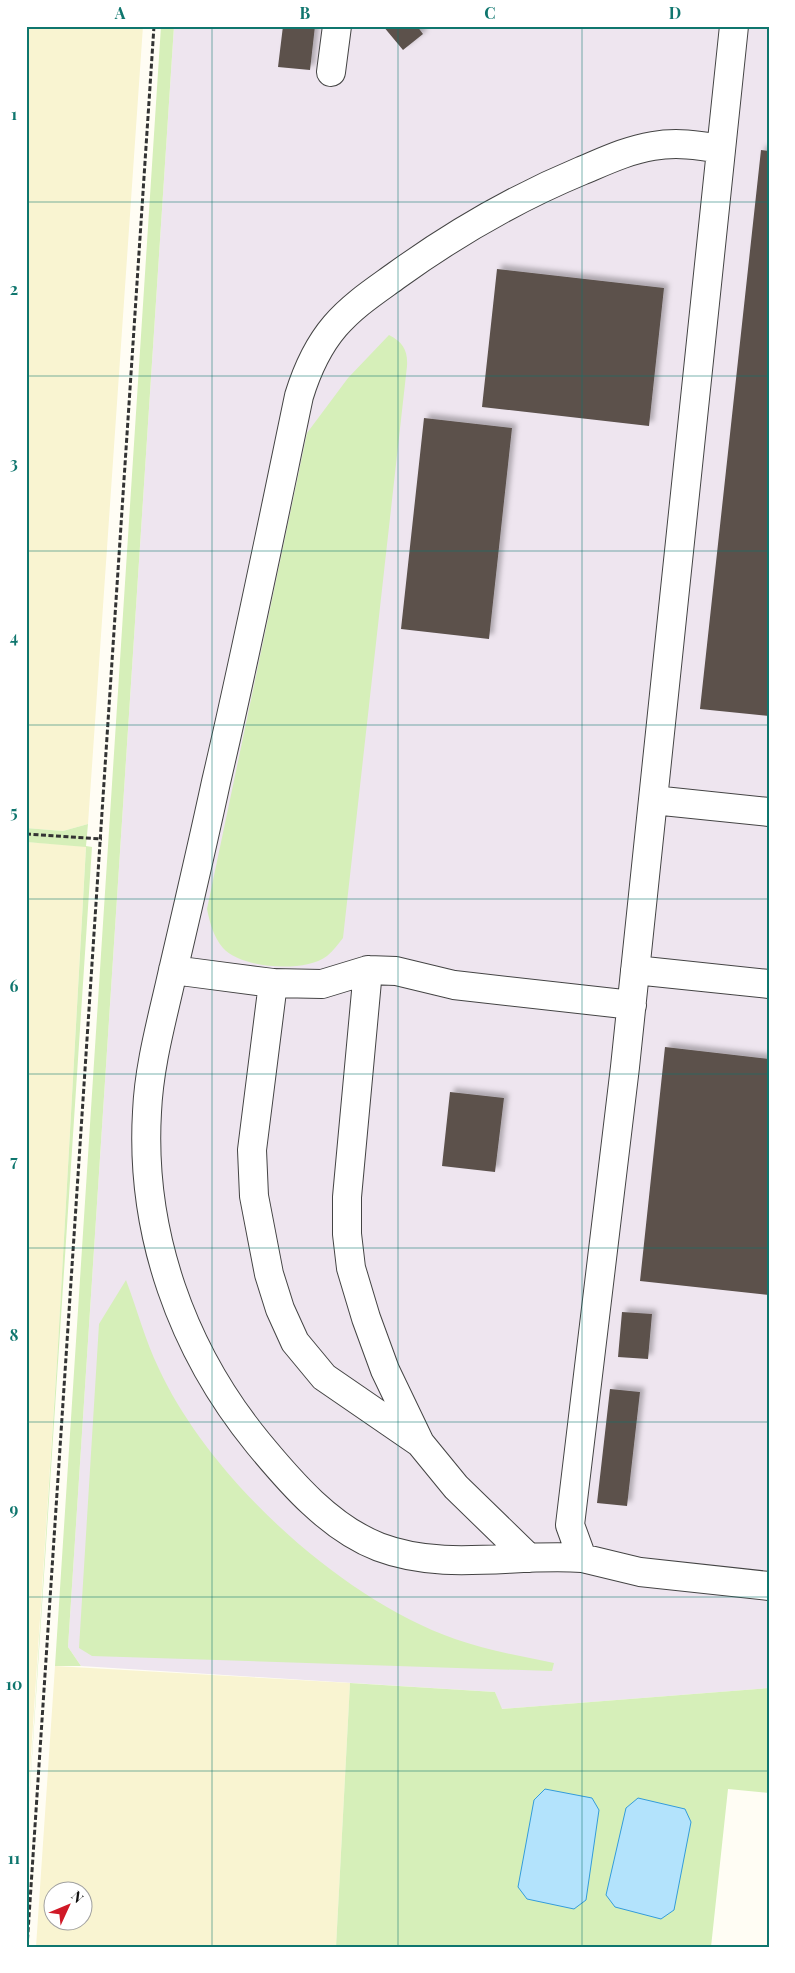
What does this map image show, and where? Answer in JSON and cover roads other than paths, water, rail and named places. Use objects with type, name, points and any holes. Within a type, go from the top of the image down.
[{"type":"lane","points":[[331,72],[337,26]]},
{"type":"lane","points":[[582,1558],[570,1525],[632,1005],[734,26]]},
{"type":"lane","points":[[721,149],[670,144],[631,151],[568,176],[483,219],[425,255],[365,298],[345,315],[319,347],[306,373],[299,396],[233,709],[152,1065],[146,1134],[150,1200],[155,1235],[167,1276],[198,1353],[218,1388],[252,1435],[310,1500],[341,1526],[374,1545],[399,1554],[445,1560],[582,1558],[640,1572],[769,1586]]},
{"type":"lane","points":[[653,800],[769,812]]},
{"type":"lane","points":[[173,970],[273,984],[322,984],[368,970],[410,974],[454,985],[632,1005]]},
{"type":"lane","points":[[368,970],[347,1197],[350,1260],[366,1318],[385,1370],[420,1443],[456,1487],[529,1558]]},
{"type":"lane","points":[[635,970],[769,984]]},
{"type":"lane","points":[[273,984],[252,1150],[254,1196],[269,1274],[280,1309],[295,1342],[324,1377],[420,1443]]},
{"type":"water","points":[[545,1789],[592,1798],[599,1810],[586,1900],[574,1909],[527,1899],[518,1887],[534,1800]]},
{"type":"water","points":[[638,1798],[685,1809],[691,1822],[674,1910],[661,1919],[615,1907],[606,1895],[626,1808]]}]
